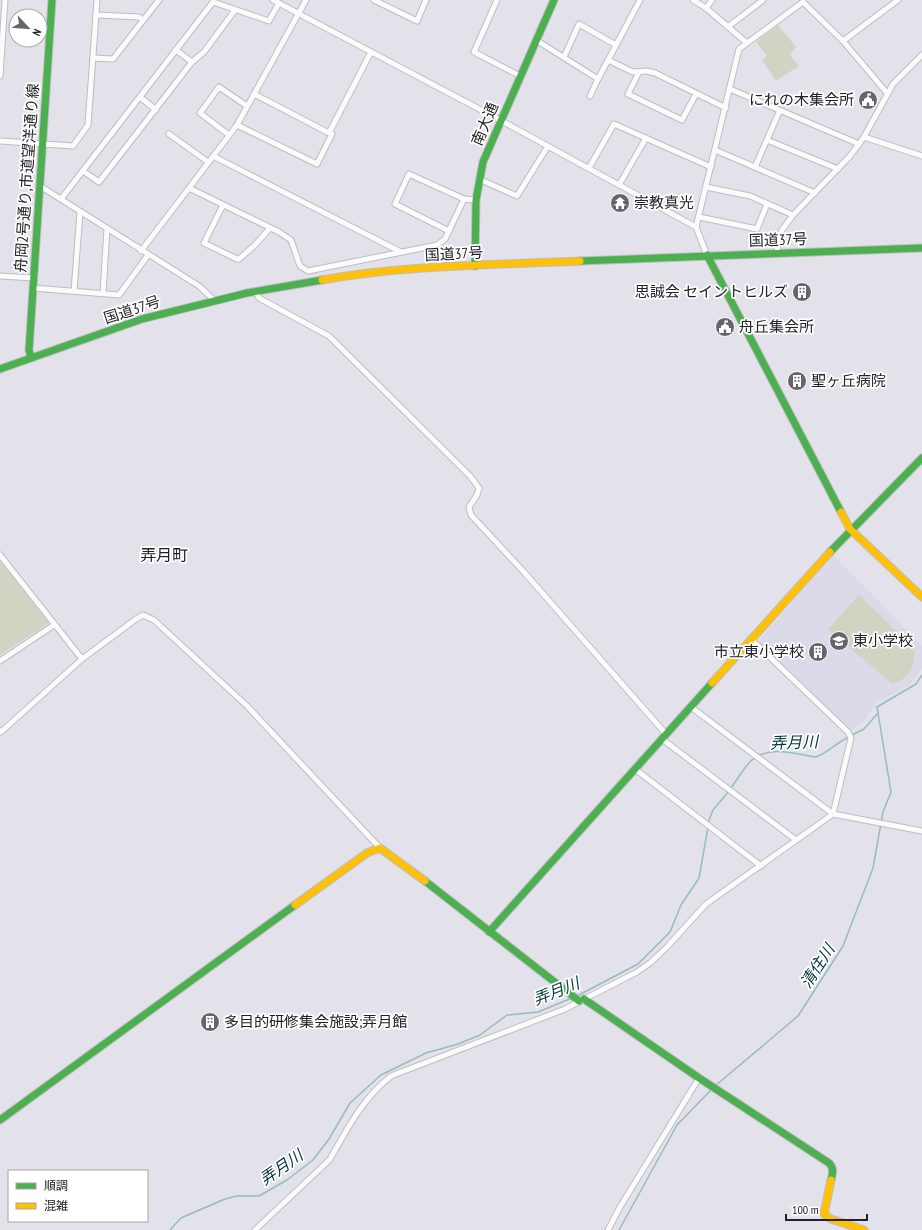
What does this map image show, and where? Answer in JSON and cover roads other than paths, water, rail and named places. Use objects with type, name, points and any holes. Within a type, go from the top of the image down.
[{"type":"main road","name":"舟岡2号通り,市道望洋通り線","points":[[31,358],[29,350],[52,0]]},
{"type":"main road","name":"南大通","points":[[475,266],[476,200],[479,179],[485,157],[554,0]]},
{"type":"main road","name":"国道37号","points":[[0,369],[142,319],[255,291],[345,276],[422,268],[707,255],[777,254],[922,248]]},
{"type":"main road","points":[[707,255],[850,529],[922,597]]},
{"type":"main road","points":[[489,932],[850,529],[922,458]]},
{"type":"main road","points":[[0,1120],[367,853],[380,848],[393,856],[489,932],[581,1000],[829,1163],[832,1166],[833,1172],[824,1214],[831,1219],[864,1230]]},
{"type":"street","points":[[0,76],[5,0]]},
{"type":"street","points":[[0,141],[73,146],[88,125],[97,0]]},
{"type":"street","points":[[93,58],[113,59],[159,0]]},
{"type":"street","points":[[273,0],[500,120],[696,227]]},
{"type":"street","points":[[141,251],[237,125],[306,0]]},
{"type":"street","points":[[374,0],[381,2],[417,21],[426,0]]},
{"type":"street","points":[[497,0],[474,52],[520,76]]},
{"type":"street","points":[[590,96],[640,0]]},
{"type":"street","points":[[693,0],[706,8],[748,43]]},
{"type":"street","points":[[706,8],[712,0]]},
{"type":"street","points":[[729,26],[764,0]]},
{"type":"street","points":[[843,41],[898,0]]},
{"type":"street","points":[[61,199],[213,2],[269,21],[279,3]]},
{"type":"street","points":[[707,255],[696,227],[726,108],[739,49],[803,2],[843,41],[887,93]]},
{"type":"street","points":[[83,171],[99,182],[192,62],[204,52],[235,10]]},
{"type":"street","points":[[96,14],[139,17],[143,20]]},
{"type":"street","points":[[564,57],[579,24],[616,45]]},
{"type":"street","points":[[536,40],[598,79]]},
{"type":"street","points":[[176,50],[192,62]]},
{"type":"street","points":[[329,133],[372,52]]},
{"type":"street","points":[[777,254],[778,238],[793,215],[838,169],[859,144],[887,93],[901,74],[922,55]]},
{"type":"street","points":[[608,60],[633,72],[647,71],[655,74],[726,108]]},
{"type":"street","points":[[639,72],[628,94],[682,120],[696,94]]},
{"type":"street","points":[[229,135],[200,113],[219,87],[247,106]]},
{"type":"street","points":[[730,89],[859,144]]},
{"type":"street","points":[[237,125],[316,164],[332,134],[254,94]]},
{"type":"street","points":[[140,97],[156,110]]},
{"type":"street","points":[[755,167],[780,110]]},
{"type":"street","points":[[589,168],[614,124],[711,168]]},
{"type":"street","points":[[169,134],[208,162]]},
{"type":"street","points":[[864,137],[922,156]]},
{"type":"street","points":[[619,185],[646,138]]},
{"type":"street","points":[[767,140],[838,169]]},
{"type":"street","points":[[479,179],[517,196],[548,146]]},
{"type":"street","points":[[715,150],[815,193]]},
{"type":"street","points":[[213,156],[401,252]]},
{"type":"street","points":[[449,231],[395,204],[409,174],[464,199],[476,200]]},
{"type":"street","points":[[40,186],[107,230],[198,286],[214,300]]},
{"type":"street","points":[[706,187],[750,196],[793,215]]},
{"type":"street","points":[[189,188],[291,240],[300,266],[308,271],[437,245],[445,239],[464,199]]},
{"type":"street","points":[[699,217],[757,229],[767,204]]},
{"type":"street","points":[[223,205],[204,243],[240,259],[270,228]]},
{"type":"street","points":[[74,291],[80,212]]},
{"type":"street","points":[[103,293],[107,230]]},
{"type":"street","points":[[33,288],[119,295],[148,255]]},
{"type":"street","points":[[0,276],[34,278]]},
{"type":"street","points":[[255,291],[259,298],[329,336],[470,476],[479,488],[470,507],[472,515],[523,571],[664,737],[729,790],[796,840]]},
{"type":"street","points":[[0,555],[54,625],[82,658]]},
{"type":"street","points":[[0,731],[1,732],[82,658],[143,615],[154,620],[247,706],[380,848]]},
{"type":"street","points":[[0,661],[54,625]]},
{"type":"street","points":[[255,1230],[330,1159],[362,1103],[390,1076],[565,1009],[637,972],[650,963],[706,904],[833,814],[851,738],[848,732],[751,638]]},
{"type":"street","points":[[690,707],[833,814],[922,831]]},
{"type":"street","points":[[635,769],[761,866]]},
{"type":"street","points":[[608,1230],[620,1206],[699,1078]]},
{"type":"waterway","name":"清住川","points":[[715,1086],[798,1016],[843,946],[873,868],[883,812],[891,792],[877,707],[916,684],[922,675]]},
{"type":"waterway","name":"弄月川","points":[[852,735],[864,729],[878,713]]},
{"type":"waterway","name":"弄月川","points":[[731,788],[746,766],[759,755],[782,752],[816,757],[825,753],[849,737]]},
{"type":"waterway","name":"弄月川","points":[[708,823],[713,810],[729,791]]},
{"type":"waterway","name":"弄月川","points":[[577,996],[638,964],[670,932],[681,905],[699,878],[708,827]]},
{"type":"waterway","name":"弄月川","points":[[170,1230],[181,1218],[225,1199],[237,1196],[259,1196],[287,1180],[313,1160],[329,1139],[350,1103],[381,1075],[426,1053],[458,1044],[480,1035],[507,1015],[538,1012],[572,998]]},
{"type":"waterway","name":"清住川","points":[[619,1230],[677,1125],[712,1089]]},
{"type":"place","name":"にれの木集会所","points":[[868,100]]},
{"type":"place","name":"崇教真光","points":[[620,203]]},
{"type":"place","name":"思誠会 セイントヒルズ","points":[[802,292]]},
{"type":"place","name":"舟丘集会所","points":[[725,327]]},
{"type":"place","name":"聖ヶ丘病院","points":[[797,381]]},
{"type":"place","name":"東小学校","points":[[839,641]]},
{"type":"place","name":"市立東小学校","points":[[818,652]]},
{"type":"place","name":"多目的研修集会施設;弄月館","points":[[210,1022]]},
{"type":"district","name":"弄月町","points":[[164,555]]}]
